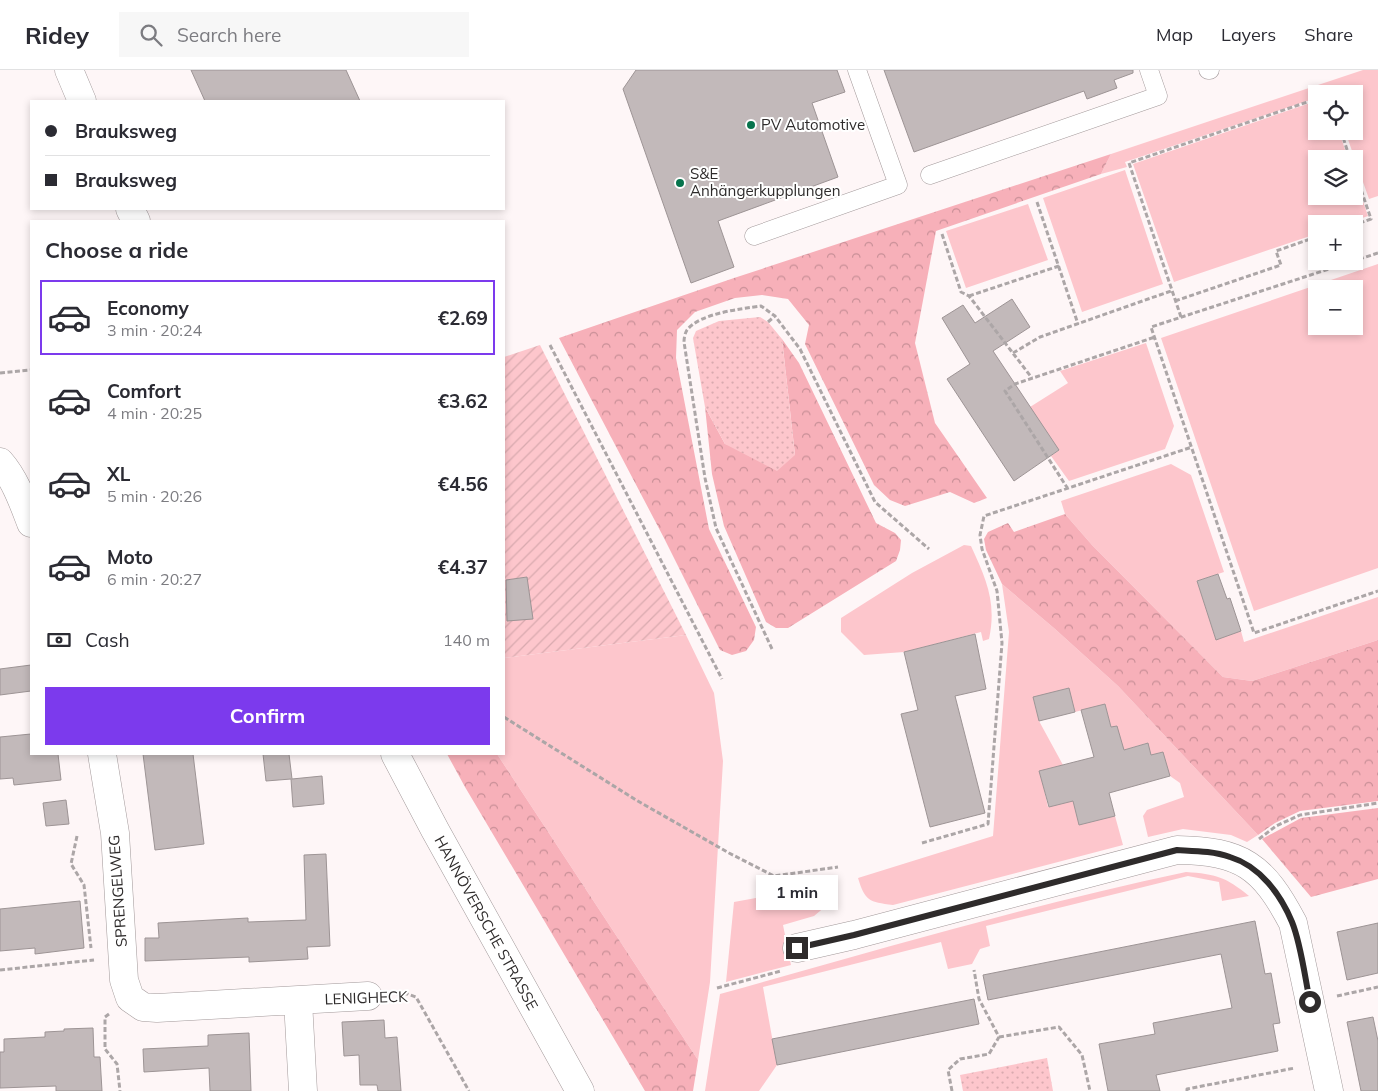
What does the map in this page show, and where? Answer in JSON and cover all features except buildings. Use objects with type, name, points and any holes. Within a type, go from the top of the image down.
[{"type":"street","points":[[68,70],[82,100]]},
{"type":"street","points":[[0,462],[22,499],[30,519]]},
{"type":"street","name":"SPRENGELWEG","points":[[102,755],[115,833],[124,980],[130,998]]},
{"type":"street","name":"HANNÖVERSCHE STRASSE","points":[[396,755],[580,1091]]},
{"type":"street","points":[[797,948],[854,935],[1177,850],[1205,851],[1232,857],[1255,870],[1270,884],[1293,923],[1329,1091]]},
{"type":"street","name":"LENIGHECK","points":[[130,998],[143,1007],[157,1008],[368,996]]},
{"type":"street","points":[[298,1001],[304,1091]]},
{"type":"lane","points":[[754,236],[898,185],[857,70]]},
{"type":"lane","points":[[930,175],[1158,96],[1148,70]]},
{"type":"path","points":[[1181,318],[1129,163],[1308,103]]},
{"type":"path","points":[[1363,195],[1371,219],[1363,222]]},
{"type":"path","points":[[1037,202],[1078,324]]},
{"type":"path","points":[[942,234],[961,292],[969,296],[1032,378]]},
{"type":"path","points":[[1175,300],[1281,265],[1276,251],[1308,240]]},
{"type":"path","points":[[1378,253],[1151,327],[1254,633],[1378,591]]},
{"type":"path","points":[[969,296],[1059,266]]},
{"type":"path","points":[[1013,353],[1040,337],[1171,291]]},
{"type":"path","points":[[772,649],[716,528],[705,478],[684,342],[686,331],[698,320],[737,309],[761,306],[774,316],[800,349],[875,502],[930,549]]},
{"type":"path","points":[[768,322],[774,316]]},
{"type":"path","points":[[1068,489],[1006,391],[1014,384],[1154,337]]},
{"type":"path","points":[[550,345],[722,679]]},
{"type":"path","points":[[0,373],[30,370]]},
{"type":"path","points":[[922,843],[988,824],[1002,643],[997,591],[982,549],[980,535],[984,516],[1192,448]]},
{"type":"path","points":[[505,718],[636,800],[729,853],[774,876],[838,868]]},
{"type":"path","points":[[1232,857],[1276,826],[1300,814],[1378,803]]},
{"type":"path","points":[[76,836],[71,864],[84,885],[93,961]]},
{"type":"path","points":[[717,988],[793,968],[797,948]]},
{"type":"path","points":[[0,970],[123,957]]},
{"type":"path","points":[[974,970],[979,999],[999,1037]]},
{"type":"path","points":[[1310,1002],[1378,988]]},
{"type":"path","name":"LENIGHECK","points":[[368,996],[408,994],[416,997],[469,1091]]},
{"type":"path","points":[[120,1091],[117,1064],[105,1050],[105,1017],[130,998]]},
{"type":"path","points":[[952,1091],[948,1070],[960,1060],[989,1054],[999,1037],[1059,1026],[1082,1055],[1090,1091]]},
{"type":"path","points":[[1187,1091],[1187,1089],[1323,1062]]},
{"type":"shaded area","points":[[1363,70],[1378,70],[1378,196],[1369,199],[1363,182],[1363,150],[1352,150],[1348,140],[1363,140],[1363,85],[1318,85]]},
{"type":"shaded area","points":[[1308,88],[1308,101],[1125,162],[1127,167],[1101,174],[1111,154]]},
{"type":"shaded area","points":[[1308,104],[1308,140],[1342,140],[1345,150],[1308,150],[1308,205],[1363,205],[1363,201],[1368,216],[1363,218],[1363,215],[1308,215],[1308,237],[1174,282],[1133,164]]},
{"type":"shaded area","points":[[1125,170],[1163,284],[1082,312],[1043,198]]},
{"type":"shaded area","points":[[1028,204],[1048,260],[966,288],[946,231]]},
{"type":"shaded area","points":[[1378,264],[1378,568],[1254,611],[1161,338],[1308,288],[1308,335],[1363,335],[1363,280],[1331,280]]},
{"type":"shaded area","points":[[760,317],[768,322],[782,339],[795,455],[777,471],[725,444],[705,407],[693,338],[696,331],[719,321]]},
{"type":"shaded area","points":[[1146,343],[1174,426],[1165,449],[1069,481],[1051,456],[1059,450],[1030,407],[1068,383],[1060,371]]},
{"type":"shaded area","points":[[540,345],[686,635],[505,658],[505,357]]},
{"type":"shaded area","points":[[1171,464],[1191,475],[1224,572],[1197,581],[1216,639],[1241,631],[1244,642],[1378,597],[1378,640],[1252,681],[1223,677],[1092,545],[1065,514],[1061,501]]},
{"type":"shaded area","points":[[964,545],[971,546],[989,591],[992,614],[989,639],[983,641],[981,632],[904,652],[864,655],[841,632],[841,618],[912,573]]},
{"type":"shaded area","points":[[1002,584],[1118,686],[1258,835],[1247,842],[1231,835],[1183,829],[1148,837],[1143,816],[1147,810],[1184,797],[1180,783],[1170,776],[1162,752],[1151,755],[1147,743],[1124,750],[1111,727],[1105,704],[1075,712],[1068,688],[1033,698],[1039,721],[1063,765],[1040,771],[1048,807],[1073,801],[1079,825],[1115,816],[1123,845],[893,905],[878,903],[869,899],[863,892],[858,878],[993,836],[1009,632]]},
{"type":"shaded area","points":[[686,635],[714,693],[723,761],[710,982],[698,1060],[498,755],[505,755],[505,658]]},
{"type":"shaded area","points":[[1186,872],[1213,875],[1234,885],[1249,896],[1222,901],[1219,882],[1188,876],[986,926],[990,946],[980,949],[972,964],[948,969],[941,942],[763,987],[777,1065],[759,1091],[705,1091],[720,994],[1010,914]]},
{"type":"shaded area","points":[[805,889],[826,906],[814,916],[783,925],[791,965],[726,982],[734,902]]},
{"type":"shaded area","points":[[1047,1058],[1053,1091],[963,1091],[960,1075]]},
{"type":"green space","points":[[1111,154],[1101,174],[936,231],[915,343],[935,423],[987,498],[974,503],[950,492],[905,506],[890,500],[874,485],[805,344],[809,325],[788,299],[762,295],[735,298],[695,312],[677,330],[676,358],[709,529],[756,627],[754,640],[746,651],[732,655],[720,650],[664,538],[559,338],[734,278]]},
{"type":"green space","points":[[782,339],[799,363],[876,523],[895,533],[901,540],[896,561],[788,628],[776,628],[766,622],[724,526],[712,474],[705,407],[725,444],[795,455]]},
{"type":"green space","points":[[1065,514],[1092,545],[1223,677],[1252,681],[1378,640],[1378,801],[1300,811],[1275,823],[1258,835],[1118,686],[1002,584],[986,550],[984,539],[988,532],[1008,523],[1014,532]]},
{"type":"green space","points":[[448,755],[498,755],[698,1060],[693,1091],[645,1091]]},
{"type":"green space","points":[[1378,808],[1378,879],[1311,897],[1262,839],[1301,818]]},
{"type":"place","name":"PV Automotive","points":[[751,125]]},
{"type":"place","name":"S&E Anhängerkupplungen","points":[[680,183]]},
{"type":"route","points":[[797,948],[854,935],[1177,850],[1205,851],[1232,857],[1255,870],[1270,884],[1293,923],[1310,1002]]}]
